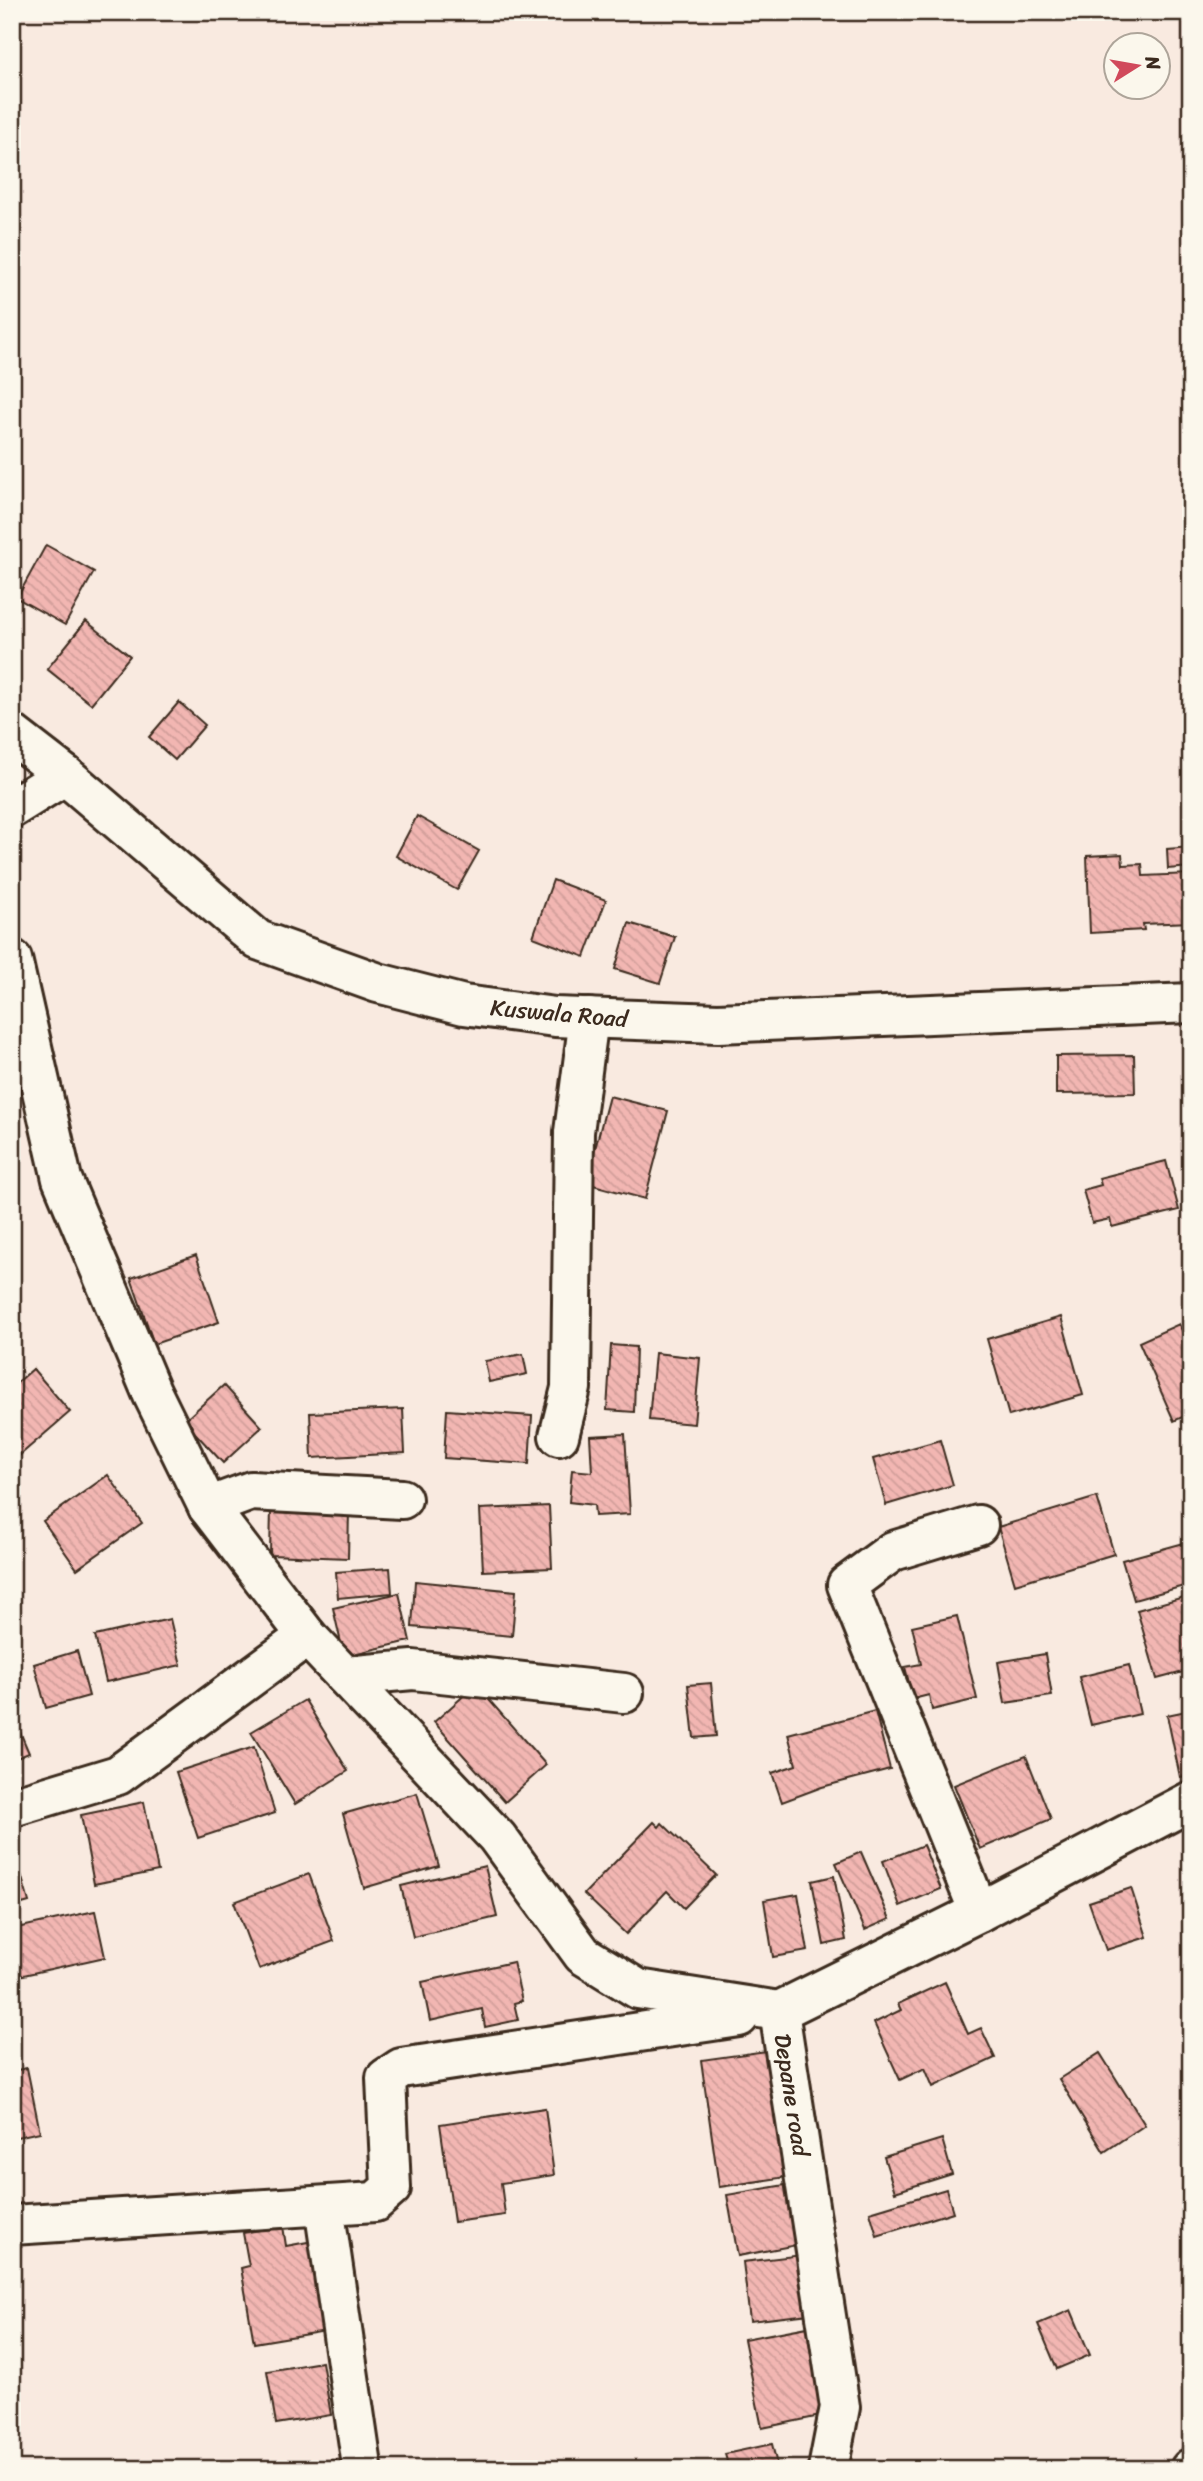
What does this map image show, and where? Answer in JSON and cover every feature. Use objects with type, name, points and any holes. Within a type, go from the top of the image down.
[{"type":"street","name":"Kuswala Road","points":[[12,734],[65,775],[258,940],[379,984],[464,1005],[555,1017],[718,1023],[1191,1003]]},
{"type":"street","points":[[12,808],[65,775]]},
{"type":"street","points":[[12,959],[62,1179],[152,1392],[208,1507],[307,1636],[498,1837],[583,1955],[638,1989],[779,2011]]},
{"type":"street","points":[[559,1436],[571,1388],[574,1132],[589,1018]]},
{"type":"street","points":[[208,1507],[251,1491],[402,1499]]},
{"type":"street","points":[[978,1525],[893,1551],[847,1585],[979,1912]]},
{"type":"street","points":[[12,1807],[118,1774],[307,1636]]},
{"type":"street","points":[[345,1676],[413,1670],[624,1693]]},
{"type":"street","name":"Depane road","points":[[828,2469],[840,2407],[779,2011],[979,1912],[1191,1801]]},
{"type":"street","points":[[12,2225],[375,2202],[391,2188],[386,2078],[401,2068],[779,2011]]},
{"type":"street","points":[[324,2206],[362,2466]]},
{"type":"building","points":[[46,545],[94,572],[65,625],[17,598]]},
{"type":"building","points":[[86,621],[130,656],[91,704],[47,669]]},
{"type":"building","points":[[179,702],[205,725],[175,760],[149,737]]},
{"type":"building","points":[[417,816],[479,851],[457,890],[396,856]]},
{"type":"building","points":[[1191,847],[1191,867],[1168,869],[1167,849]]},
{"type":"building","points":[[1122,854],[1123,865],[1142,864],[1143,876],[1191,874],[1191,922],[1143,924],[1144,930],[1090,933],[1087,856]]},
{"type":"building","points":[[553,880],[606,900],[585,957],[533,937]]},
{"type":"building","points":[[629,923],[675,937],[660,983],[615,969]]},
{"type":"building","points":[[1134,1055],[1135,1093],[1056,1094],[1056,1056]]},
{"type":"building","points":[[609,1096],[668,1111],[645,1199],[586,1183]]},
{"type":"building","points":[[1166,1161],[1179,1210],[1112,1227],[1110,1219],[1092,1223],[1083,1190],[1101,1185],[1099,1178]]},
{"type":"building","points":[[196,1255],[219,1322],[154,1344],[131,1278]]},
{"type":"building","points":[[1061,1317],[1083,1395],[1009,1416],[987,1339]]},
{"type":"building","points":[[1179,1324],[1191,1350],[1191,1413],[1174,1421],[1139,1342]]},
{"type":"building","points":[[611,1345],[636,1347],[634,1412],[607,1410]]},
{"type":"building","points":[[655,1353],[700,1358],[694,1424],[649,1420]]},
{"type":"building","points":[[523,1354],[527,1374],[489,1382],[485,1361]]},
{"type":"building","points":[[33,1369],[70,1412],[12,1462],[12,1387]]},
{"type":"building","points":[[224,1385],[262,1427],[223,1463],[184,1421]]},
{"type":"building","points":[[403,1409],[405,1453],[312,1458],[310,1413]]},
{"type":"building","points":[[447,1410],[532,1416],[529,1464],[444,1458]]},
{"type":"building","points":[[625,1434],[630,1514],[595,1516],[594,1505],[569,1502],[572,1470],[592,1472],[590,1436]]},
{"type":"building","points":[[940,1440],[953,1485],[886,1505],[873,1459]]},
{"type":"building","points":[[108,1475],[142,1523],[77,1569],[43,1521]]},
{"type":"building","points":[[1097,1497],[1114,1554],[1015,1584],[998,1527]]},
{"type":"building","points":[[549,1506],[552,1568],[483,1571],[480,1509]]},
{"type":"building","points":[[271,1508],[349,1510],[348,1558],[270,1555]]},
{"type":"building","points":[[1191,1541],[1191,1584],[1134,1600],[1122,1560]]},
{"type":"building","points":[[390,1568],[392,1593],[338,1598],[336,1572]]},
{"type":"building","points":[[415,1581],[516,1591],[512,1636],[412,1627]]},
{"type":"building","points":[[399,1593],[410,1641],[344,1656],[333,1608]]},
{"type":"building","points":[[1191,1595],[1191,1670],[1157,1679],[1137,1610]]},
{"type":"building","points":[[957,1616],[977,1699],[932,1710],[929,1695],[913,1699],[905,1667],[921,1664],[912,1626]]},
{"type":"building","points":[[170,1619],[181,1665],[106,1682],[95,1636]]},
{"type":"building","points":[[77,1651],[89,1696],[46,1708],[34,1664]]},
{"type":"building","points":[[1045,1654],[1052,1696],[1005,1703],[998,1662]]},
{"type":"building","points":[[1129,1665],[1140,1714],[1091,1725],[1079,1677]]},
{"type":"building","points":[[711,1683],[716,1736],[694,1738],[688,1685]]},
{"type":"building","points":[[476,1685],[546,1765],[505,1802],[434,1722]]},
{"type":"building","points":[[305,1700],[348,1771],[295,1804],[251,1732]]},
{"type":"building","points":[[1191,1710],[1191,1775],[1180,1777],[1167,1715]]},
{"type":"building","points":[[875,1711],[890,1769],[822,1787],[782,1802],[772,1773],[796,1765],[788,1734]]},
{"type":"building","points":[[12,1713],[29,1753],[12,1760]]},
{"type":"building","points":[[254,1747],[275,1813],[198,1838],[176,1772]]},
{"type":"building","points":[[1026,1756],[1051,1819],[980,1849],[954,1785]]},
{"type":"building","points":[[417,1793],[439,1866],[364,1888],[343,1814]]},
{"type":"building","points":[[144,1802],[158,1871],[94,1884],[81,1815]]},
{"type":"building","points":[[654,1822],[659,1827],[662,1823],[716,1875],[684,1908],[667,1891],[626,1934],[584,1894]]},
{"type":"building","points":[[12,1843],[29,1902],[12,1907]]},
{"type":"building","points":[[923,1845],[941,1889],[900,1906],[883,1861]]},
{"type":"building","points":[[861,1852],[890,1919],[865,1930],[836,1863]]},
{"type":"building","points":[[485,1866],[497,1917],[413,1937],[401,1886]]},
{"type":"building","points":[[309,1874],[334,1941],[259,1969],[234,1902]]},
{"type":"building","points":[[834,1876],[846,1940],[824,1945],[812,1881]]},
{"type":"building","points":[[1131,1888],[1147,1937],[1106,1950],[1089,1902]]},
{"type":"building","points":[[798,1894],[808,1951],[773,1957],[764,1900]]},
{"type":"building","points":[[95,1911],[105,1957],[19,1976],[12,1929]]},
{"type":"building","points":[[513,1962],[522,2001],[514,2003],[518,2020],[485,2027],[482,2009],[430,2021],[422,1982]]},
{"type":"building","points":[[945,1982],[968,2034],[981,2028],[995,2058],[933,2087],[925,2068],[900,2080],[874,2023],[901,2010],[898,2004]]},
{"type":"building","points":[[774,2050],[793,2176],[719,2187],[701,2060]]},
{"type":"building","points":[[1100,2053],[1145,2125],[1104,2152],[1059,2079]]},
{"type":"building","points":[[27,2068],[40,2132],[12,2138],[12,2071]]},
{"type":"building","points":[[545,2108],[554,2175],[501,2183],[505,2215],[454,2222],[440,2124]]},
{"type":"building","points":[[942,2139],[952,2174],[895,2192],[884,2157]]},
{"type":"building","points":[[791,2184],[802,2244],[738,2256],[727,2195]]},
{"type":"building","points":[[946,2189],[953,2212],[877,2236],[870,2212]]},
{"type":"building","points":[[283,2226],[286,2246],[324,2239],[332,2330],[254,2343],[241,2268],[249,2266],[243,2233]]},
{"type":"building","points":[[802,2255],[809,2314],[750,2321],[743,2262]]},
{"type":"building","points":[[1071,2310],[1090,2355],[1057,2369],[1038,2324]]},
{"type":"building","points":[[813,2326],[830,2414],[762,2428],[744,2339]]},
{"type":"building","points":[[322,2362],[331,2415],[276,2424],[267,2371]]},
{"type":"building","points":[[772,2444],[778,2469],[729,2469],[725,2454]]},
{"type":"building","points":[[336,2460],[337,2469],[264,2469],[264,2465]]}]
